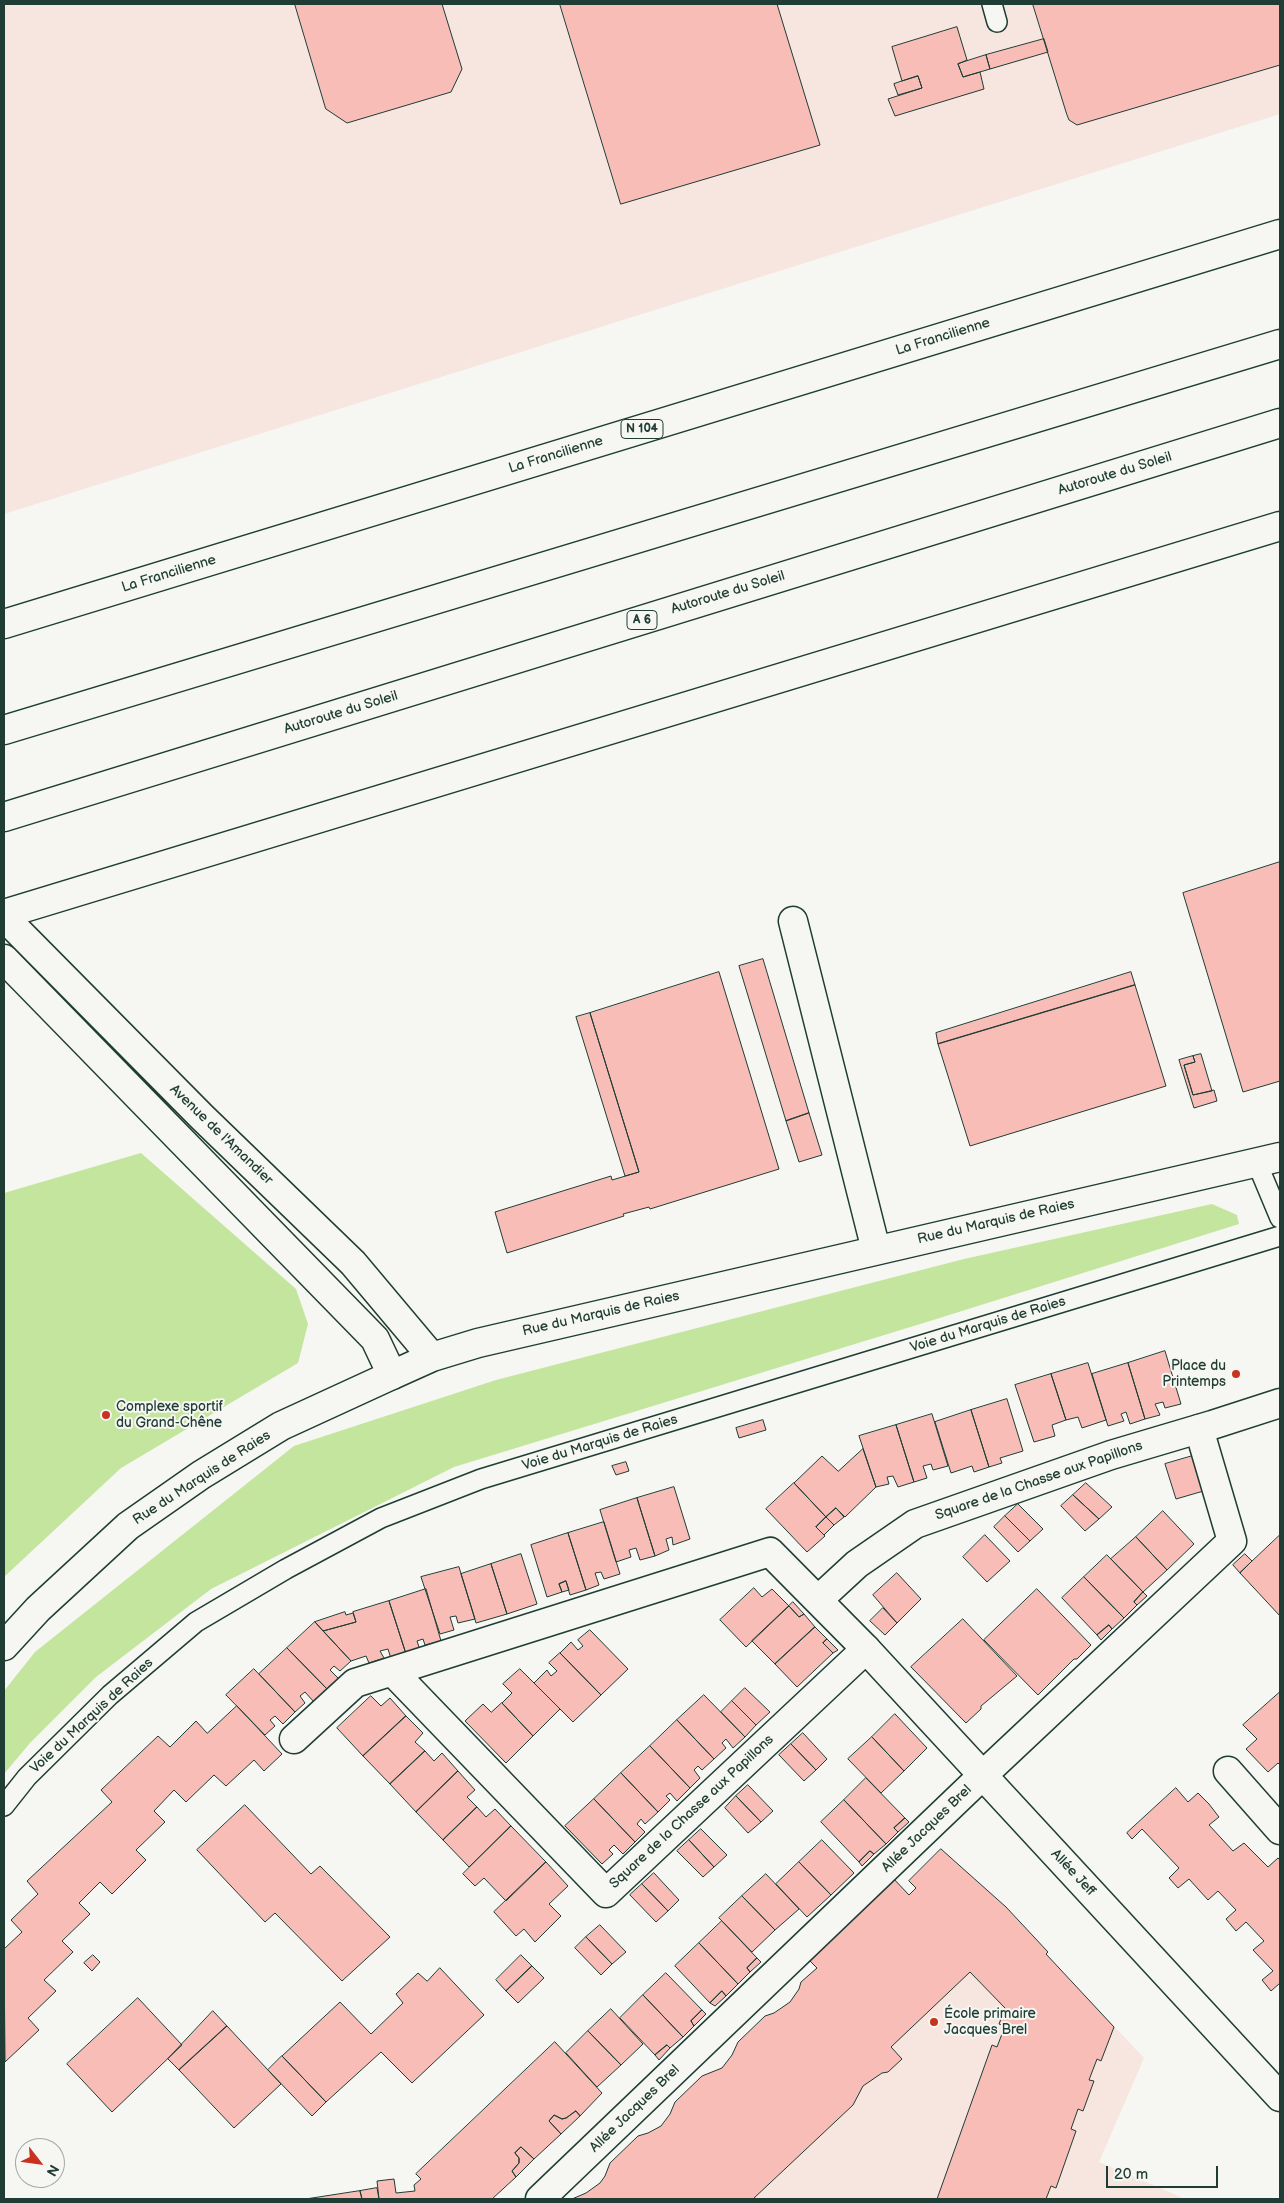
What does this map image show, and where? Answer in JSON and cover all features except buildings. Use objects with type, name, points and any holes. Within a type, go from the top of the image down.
[{"type":"main road","name":"La Francilienne","points":[[4,624],[1280,234]]},
{"type":"main road","points":[[4,730],[1280,344]]},
{"type":"main road","name":"Autoroute du Soleil","points":[[4,817],[1280,423]]},
{"type":"main road","points":[[4,914],[1280,526]]},
{"type":"main road","name":"Avenue de l'Amandier","points":[[4,917],[59,974],[353,1264],[432,1357]]},
{"type":"main road","points":[[793,921],[876,1250]]},
{"type":"main road","points":[[4,959],[374,1340],[392,1375]]},
{"type":"main road","name":"Rue du Marquis de Raies","points":[[4,1646],[38,1609],[128,1526],[201,1475],[281,1426],[432,1357],[478,1343],[1269,1160]]},
{"type":"main road","name":"Square de la Chasse aux Papillons","points":[[818,1600],[857,1564],[915,1524],[1111,1455],[1199,1429],[1280,1402]]},
{"type":"main road","name":"Allée Jacques Brel","points":[[540,2199],[983,1775],[1232,1541],[1199,1429]]},
{"type":"main road","points":[[294,1739],[355,1683],[770,1552],[866,1648]]},
{"type":"main road","name":"Square de la Chasse aux Papillons","points":[[393,1672],[606,1893],[866,1648]]},
{"type":"main road","name":"Allée Jeff","points":[[866,1648],[1280,2097]]},
{"type":"main road","points":[[1228,1771],[1280,1830]]},
{"type":"lane","points":[[1269,1160],[1280,1218]]},
{"type":"lane","name":"Voie du Marquis de Raies","points":[[4,1806],[27,1777],[110,1695],[196,1622],[286,1569],[381,1518],[481,1479],[1280,1236]]},
{"type":"shaded area","points":[[4,4],[1280,4],[1280,114],[4,514]]},
{"type":"shaded area","name":"École primaire Jacques Brel","points":[[941,1849],[1048,1952],[1046,1954],[1144,2058],[1099,2162],[1181,2197],[1179,2199],[572,2199],[586,2193],[600,2183],[610,2163],[638,2136],[661,2126],[670,2114],[675,2102],[702,2076],[722,2067],[774,2013],[790,2002],[799,1989],[801,1982],[817,1968],[807,1958],[892,1877],[910,1895],[916,1888],[909,1881]]},
{"type":"green space","name":"Complexe sportif du Grand-Chêne","points":[[141,1153],[296,1289],[308,1324],[298,1363],[121,1468],[4,1577],[4,1193]]},
{"type":"green space","points":[[1212,1204],[1237,1215],[1239,1224],[454,1467],[211,1589],[96,1677],[30,1743],[4,1774],[4,1691],[35,1652],[294,1446],[496,1380],[964,1259]]},
{"type":"place","name":"Place du Printemps","points":[[1236,1374]]},
{"type":"place","name":"Complexe sportif du Grand-Chêne","points":[[106,1415]]},
{"type":"place","name":"École primaire Jacques Brel","points":[[934,2022]]}]
